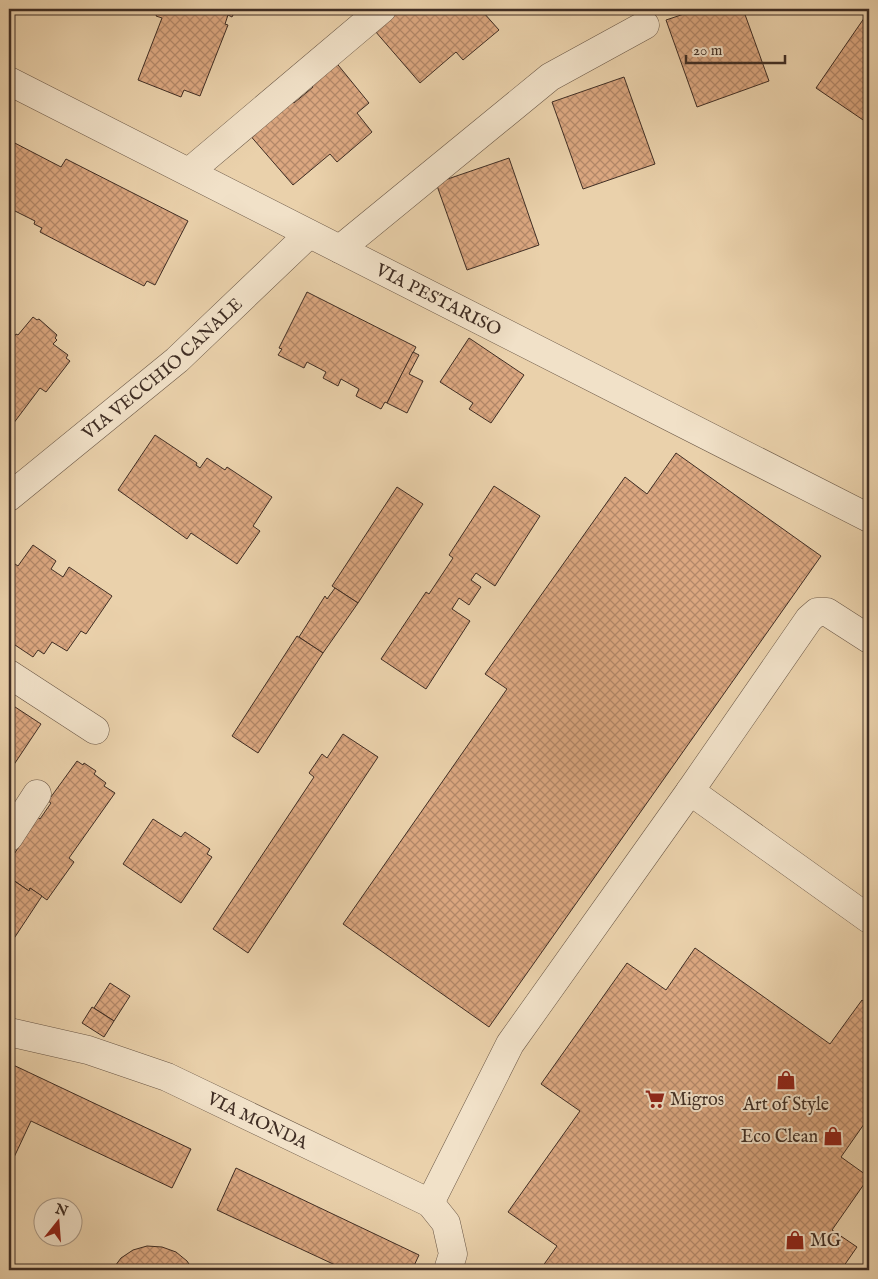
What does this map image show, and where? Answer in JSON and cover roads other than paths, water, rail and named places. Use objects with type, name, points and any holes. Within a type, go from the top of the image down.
[{"type":"street","points":[[189,172],[382,9]]},
{"type":"street","points":[[340,249],[550,77],[645,25]]},
{"type":"street","name":"VIA PESTARISO","points":[[9,81],[869,518]]},
{"type":"street","name":"VIA VECCHIO CANALE","points":[[9,497],[177,360],[310,234]]},
{"type":"street","points":[[430,1203],[510,1044],[690,791],[812,615],[822,611],[832,614],[869,639]]},
{"type":"street","points":[[9,674],[95,730]]},
{"type":"street","points":[[690,791],[869,919]]},
{"type":"street","points":[[9,837],[37,794]]},
{"type":"street","name":"VIA MONDA","points":[[9,1032],[88,1050],[167,1078],[430,1203],[446,1223],[453,1254],[448,1270]]},
{"type":"place","name":"Art of Style","points":[[786,1080]]},
{"type":"place","name":"Migros","points":[[655,1099]]},
{"type":"place","name":"Eco Clean","points":[[833,1136]]},
{"type":"place","name":"MG","points":[[795,1240]]}]
